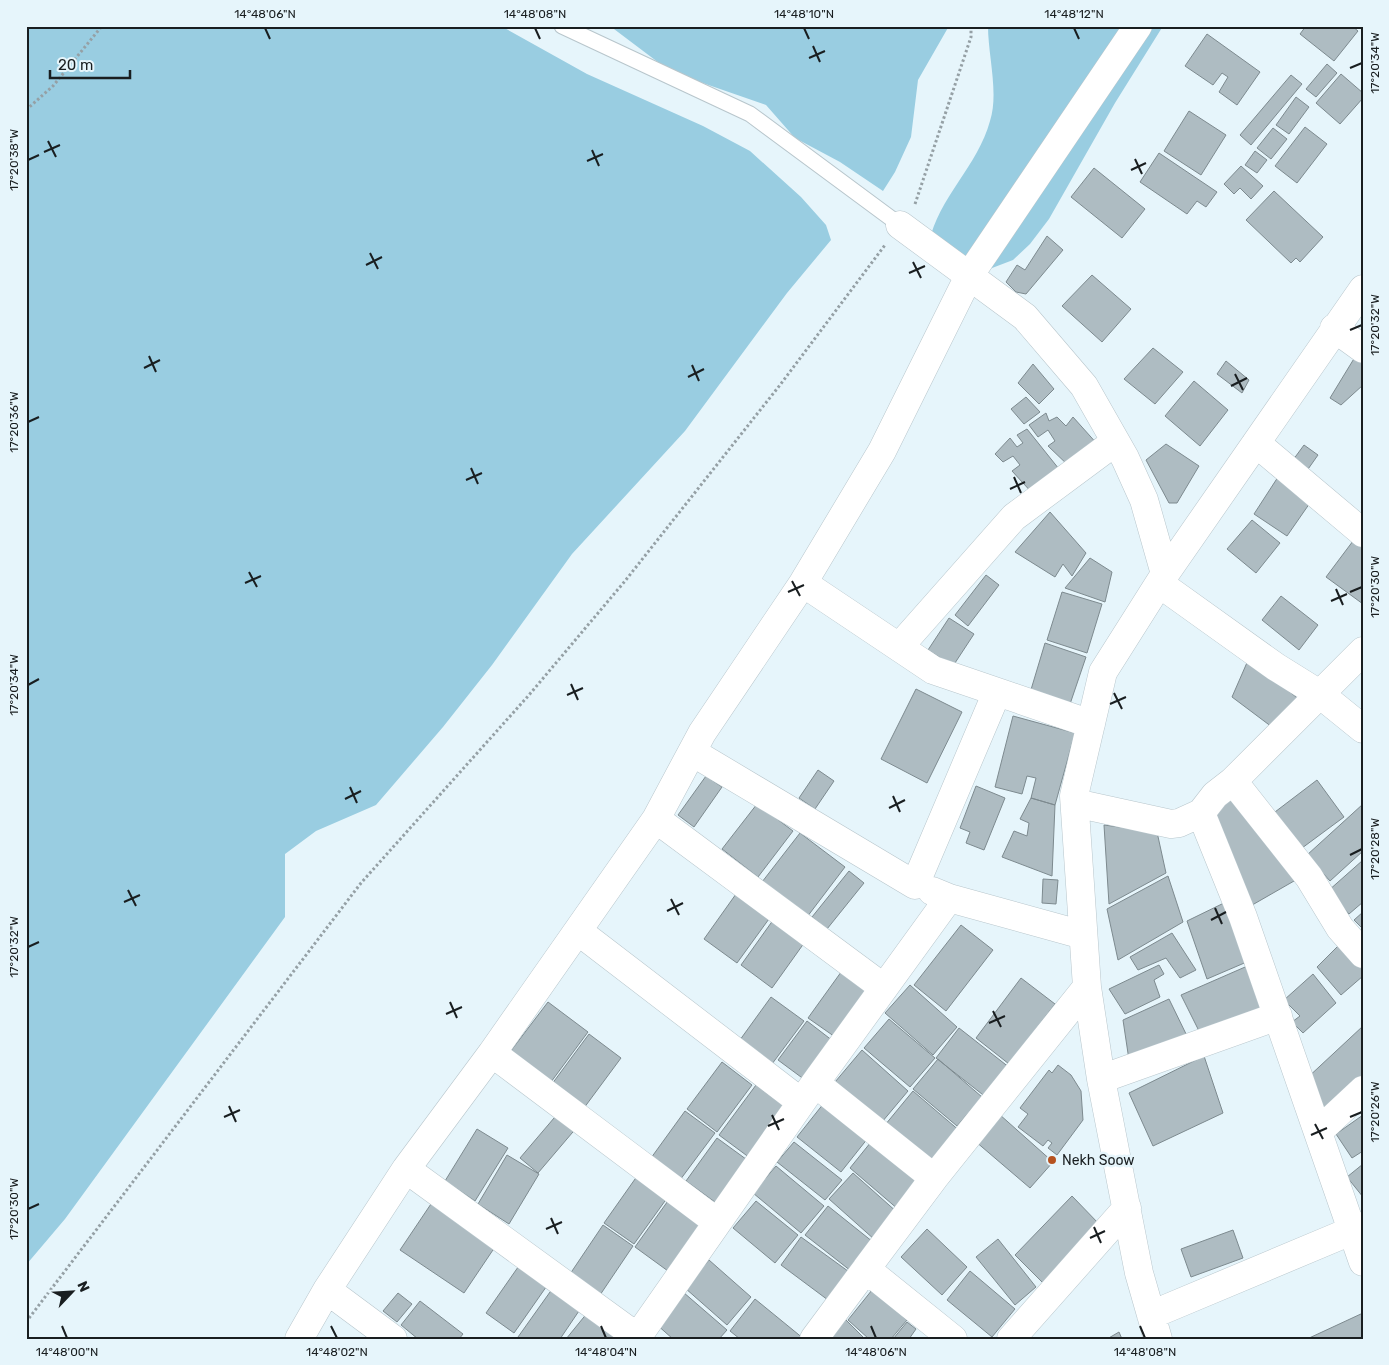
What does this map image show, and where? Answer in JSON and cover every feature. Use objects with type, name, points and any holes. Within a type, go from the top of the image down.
[{"type":"street","points":[[299,1339],[327,1290],[406,1169],[492,1053],[656,819],[692,752],[803,583],[882,450],[969,276],[1138,26]]},
{"type":"street","points":[[900,225],[1024,317],[1084,386],[1144,500],[1163,579],[1276,667],[1321,695],[1363,728]]},
{"type":"street","points":[[1358,1228],[1155,1327],[1140,1273],[1101,1079],[1087,987],[1075,803],[1103,672],[1163,579],[1334,328],[1363,289]]},
{"type":"street","points":[[1334,328],[1363,349]]},
{"type":"street","points":[[899,647],[1014,517],[1115,442]]},
{"type":"street","points":[[1256,443],[1363,533]]},
{"type":"street","points":[[803,583],[934,670],[1091,724]]},
{"type":"street","points":[[1075,803],[1171,824],[1179,823],[1201,813],[1215,795],[1233,781],[1363,651]]},
{"type":"street","points":[[915,884],[997,692]]},
{"type":"street","points":[[692,752],[915,884],[949,898],[1083,935]]},
{"type":"street","points":[[1233,781],[1309,877],[1340,928],[1363,954]]},
{"type":"street","points":[[1201,813],[1243,917],[1318,1131],[1358,1228],[1363,1262]]},
{"type":"street","points":[[656,819],[884,988]]},
{"type":"street","points":[[406,1169],[637,1338],[808,1092],[949,898]]},
{"type":"street","points":[[578,931],[934,1178]]},
{"type":"street","points":[[814,1339],[934,1178],[1087,987]]},
{"type":"street","points":[[1101,1079],[1278,1016]]},
{"type":"street","points":[[492,1053],[717,1222]]},
{"type":"street","points":[[1318,1131],[1363,1090]]},
{"type":"street","points":[[1011,1339],[1126,1208]]},
{"type":"street","points":[[866,1269],[953,1339]]},
{"type":"street","points":[[327,1290],[393,1339]]},
{"type":"lane","points":[[562,26],[750,114],[900,225]]},
{"type":"path","points":[[26,110],[53,86],[102,26]]},
{"type":"path","points":[[26,1322],[361,882],[529,695],[625,581],[780,385],[900,225],[918,200],[971,37],[971,26]]},
{"type":"shaded area","points":[[26,26],[501,26],[587,74],[703,126],[750,151],[801,197],[826,225],[831,240],[787,293],[685,431],[572,554],[492,665],[443,727],[376,805],[316,831],[285,854],[285,917],[65,1219],[26,1265]]},
{"type":"shaded area","points":[[610,26],[949,26],[918,80],[911,137],[895,172],[883,191],[840,162],[795,138],[766,105],[671,72]]},
{"type":"shaded area","points":[[988,26],[1163,26],[1115,103],[1049,219],[1030,244],[1013,260],[979,273],[929,243],[941,211],[977,153],[990,121],[993,87]]},
{"type":"building","points":[[1306,26],[1352,26],[1358,31],[1334,61],[1300,34]]},
{"type":"building","points":[[1207,34],[1260,72],[1237,105],[1219,92],[1228,77],[1222,73],[1213,85],[1185,66]]},
{"type":"building","points":[[1327,64],[1337,73],[1316,97],[1306,89]]},
{"type":"building","points":[[1341,74],[1363,93],[1363,98],[1340,124],[1316,103]]},
{"type":"building","points":[[1291,75],[1302,84],[1251,145],[1240,135]]},
{"type":"building","points":[[1296,97],[1309,107],[1289,134],[1276,125]]},
{"type":"building","points":[[1189,111],[1226,135],[1201,175],[1164,151]]},
{"type":"building","points":[[1305,127],[1327,144],[1297,183],[1275,166]]},
{"type":"building","points":[[1273,128],[1287,139],[1271,159],[1257,148]]},
{"type":"building","points":[[1255,151],[1267,160],[1257,173],[1245,165]]},
{"type":"building","points":[[1159,153],[1217,192],[1206,207],[1197,201],[1187,214],[1140,182]]},
{"type":"building","points":[[1241,166],[1263,186],[1251,199],[1240,188],[1234,194],[1224,184]]},
{"type":"building","points":[[1094,168],[1145,209],[1122,238],[1071,197]]},
{"type":"building","points":[[1274,191],[1323,237],[1300,262],[1296,258],[1291,263],[1246,220]]},
{"type":"building","points":[[1047,236],[1063,250],[1026,294],[1016,292],[1006,282],[1017,265],[1025,270]]},
{"type":"building","points":[[1092,275],[1131,309],[1102,342],[1062,306]]},
{"type":"building","points":[[1153,348],[1183,372],[1155,404],[1124,379]]},
{"type":"building","points":[[1355,357],[1363,363],[1363,385],[1341,405],[1330,398]]},
{"type":"building","points":[[1226,361],[1249,380],[1242,393],[1217,374]]},
{"type":"building","points":[[1033,364],[1054,389],[1039,404],[1018,383]]},
{"type":"building","points":[[1194,381],[1228,410],[1200,446],[1165,416]]},
{"type":"building","points":[[1026,397],[1040,412],[1024,424],[1011,409]]},
{"type":"building","points":[[1046,413],[1049,421],[1057,417],[1066,426],[1073,417],[1099,446],[1071,468],[1048,446],[1055,441],[1048,430],[1038,437],[1029,425]]},
{"type":"building","points":[[1027,429],[1063,474],[1034,495],[1012,471],[1020,465],[1013,456],[1003,462],[995,454],[1010,438],[1017,447],[1023,443],[1017,435]]},
{"type":"building","points":[[1166,444],[1199,466],[1177,503],[1169,503],[1146,460]]},
{"type":"building","points":[[1304,445],[1318,455],[1306,472],[1293,460]]},
{"type":"building","points":[[1278,477],[1312,500],[1287,536],[1254,514]]},
{"type":"building","points":[[1050,512],[1086,553],[1072,576],[1063,564],[1055,577],[1015,552]]},
{"type":"building","points":[[1252,520],[1280,543],[1256,573],[1227,549]]},
{"type":"building","points":[[1353,541],[1363,548],[1363,604],[1326,577]]},
{"type":"building","points":[[1090,558],[1112,572],[1105,602],[1065,588]]},
{"type":"building","points":[[986,575],[999,585],[968,626],[955,615]]},
{"type":"building","points":[[1062,592],[1102,604],[1087,653],[1047,640]]},
{"type":"building","points":[[1281,596],[1318,625],[1299,650],[1262,620]]},
{"type":"building","points":[[949,618],[974,634],[953,666],[928,650]]},
{"type":"building","points":[[1045,643],[1086,657],[1068,710],[1030,693]]},
{"type":"building","points":[[1249,658],[1302,702],[1276,730],[1232,697]]},
{"type":"building","points":[[916,689],[962,712],[927,783],[881,759]]},
{"type":"building","points":[[1013,716],[1075,733],[1055,805],[1031,798],[1036,778],[1027,776],[1022,794],[995,787]]},
{"type":"building","points":[[818,770],[834,781],[815,809],[799,798]]},
{"type":"building","points":[[706,776],[722,787],[694,827],[678,815]]},
{"type":"building","points":[[1317,780],[1344,817],[1298,851],[1271,815]]},
{"type":"building","points":[[976,786],[1005,798],[984,850],[966,843],[970,832],[960,828]]},
{"type":"building","points":[[1031,798],[1055,805],[1052,876],[1002,857],[1014,831],[1027,836],[1029,823],[1020,819]]},
{"type":"building","points":[[1231,800],[1301,877],[1247,908],[1211,811]]},
{"type":"building","points":[[757,804],[793,831],[758,877],[722,849]]},
{"type":"building","points":[[1363,804],[1363,851],[1330,881],[1307,855]]},
{"type":"building","points":[[1104,825],[1157,832],[1166,873],[1109,904]]},
{"type":"building","points":[[800,833],[845,867],[807,917],[762,882]]},
{"type":"building","points":[[1363,860],[1363,902],[1349,914],[1328,891]]},
{"type":"building","points":[[849,871],[864,883],[827,929],[812,917]]},
{"type":"building","points":[[1168,876],[1183,922],[1118,960],[1107,909]]},
{"type":"building","points":[[1043,879],[1058,880],[1056,904],[1042,903]]},
{"type":"building","points":[[741,887],[774,912],[737,963],[704,939]]},
{"type":"building","points":[[1228,901],[1249,961],[1207,979],[1187,921]]},
{"type":"building","points":[[1363,912],[1363,929],[1354,920]]},
{"type":"building","points":[[776,916],[807,939],[772,988],[741,965]]},
{"type":"building","points":[[961,925],[993,950],[946,1011],[914,985]]},
{"type":"building","points":[[1172,933],[1196,970],[1180,978],[1166,958],[1138,970],[1130,957]]},
{"type":"building","points":[[1343,941],[1363,969],[1363,976],[1341,995],[1317,967]]},
{"type":"building","points":[[1252,964],[1269,1005],[1200,1033],[1181,995]]},
{"type":"building","points":[[1159,965],[1164,974],[1154,980],[1160,997],[1125,1014],[1109,989]]},
{"type":"building","points":[[844,968],[873,989],[838,1039],[808,1018]]},
{"type":"building","points":[[1313,974],[1336,1003],[1303,1033],[1292,1022],[1300,1016],[1284,1000]]},
{"type":"building","points":[[1021,978],[1055,1004],[1009,1064],[976,1038]]},
{"type":"building","points":[[910,985],[957,1027],[933,1055],[885,1013]]},
{"type":"building","points":[[771,997],[804,1021],[769,1068],[737,1044]]},
{"type":"building","points":[[1169,999],[1188,1038],[1129,1060],[1123,1020]]},
{"type":"building","points":[[548,1002],[588,1032],[551,1082],[510,1052]]},
{"type":"building","points":[[889,1019],[935,1058],[910,1087],[864,1048]]},
{"type":"building","points":[[807,1021],[833,1041],[805,1080],[778,1060]]},
{"type":"building","points":[[1363,1026],[1363,1075],[1321,1113],[1305,1080]]},
{"type":"building","points":[[959,1028],[1010,1068],[987,1098],[936,1058]]},
{"type":"building","points":[[589,1034],[621,1058],[581,1112],[549,1088]]},
{"type":"building","points":[[862,1050],[908,1091],[882,1122],[835,1082]]},
{"type":"building","points":[[1204,1056],[1223,1113],[1153,1146],[1129,1093]]},
{"type":"building","points":[[938,1059],[982,1097],[957,1126],[913,1089]]},
{"type":"building","points":[[722,1062],[752,1085],[717,1132],[687,1109]]},
{"type":"building","points":[[1058,1065],[1071,1075],[1081,1091],[1083,1120],[1057,1155],[1048,1148],[1052,1143],[1048,1140],[1043,1146],[1018,1127],[1028,1114],[1020,1108],[1049,1070],[1052,1073]]},
{"type":"building","points":[[756,1085],[788,1109],[750,1158],[719,1135]]},
{"type":"building","points":[[913,1091],[961,1132],[933,1165],[885,1125]]},
{"type":"building","points":[[824,1103],[868,1138],[841,1172],[797,1137]]},
{"type":"building","points":[[560,1111],[578,1126],[538,1173],[520,1158]]},
{"type":"building","points":[[685,1111],[715,1133],[680,1180],[651,1158]]},
{"type":"building","points":[[999,1114],[1053,1162],[1030,1188],[975,1141]]},
{"type":"building","points":[[1363,1115],[1363,1151],[1352,1158],[1336,1134]]},
{"type":"building","points":[[477,1129],[508,1148],[475,1201],[445,1181]]},
{"type":"building","points":[[875,1137],[925,1180],[899,1210],[850,1168]]},
{"type":"building","points":[[717,1138],[750,1162],[719,1205],[686,1181]]},
{"type":"building","points":[[794,1142],[842,1180],[825,1200],[777,1162]]},
{"type":"building","points":[[507,1155],[539,1174],[509,1224],[478,1204]]},
{"type":"building","points":[[1363,1164],[1363,1197],[1347,1177]]},
{"type":"building","points":[[776,1166],[824,1206],[801,1233],[753,1193]]},
{"type":"building","points":[[640,1172],[670,1194],[634,1244],[604,1223]]},
{"type":"building","points":[[853,1173],[898,1213],[875,1240],[829,1199]]},
{"type":"building","points":[[1072,1196],[1100,1225],[1043,1283],[1015,1255]]},
{"type":"building","points":[[435,1198],[499,1241],[464,1293],[400,1250]]},
{"type":"building","points":[[670,1198],[702,1221],[668,1271],[635,1247]]},
{"type":"building","points":[[756,1201],[798,1235],[775,1263],[733,1228]]},
{"type":"building","points":[[828,1206],[873,1242],[851,1271],[805,1235]]},
{"type":"building","points":[[603,1225],[633,1246],[600,1295],[570,1274]]},
{"type":"building","points":[[927,1229],[967,1267],[942,1295],[901,1257]]},
{"type":"building","points":[[1233,1230],[1243,1258],[1191,1277],[1181,1249]]},
{"type":"building","points":[[801,1237],[852,1274],[832,1303],[781,1265]]},
{"type":"building","points":[[998,1239],[1036,1287],[1015,1305],[976,1257]]},
{"type":"building","points":[[523,1260],[551,1280],[514,1333],[486,1313]]},
{"type":"building","points":[[709,1260],[751,1297],[727,1325],[685,1288]]},
{"type":"building","points":[[970,1271],[1015,1309],[992,1337],[947,1300]]},
{"type":"building","points":[[555,1285],[583,1305],[560,1339],[520,1339],[518,1337]]},
{"type":"building","points":[[872,1290],[907,1320],[891,1339],[869,1339],[848,1320]]},
{"type":"building","points":[[683,1292],[727,1330],[719,1339],[673,1339],[656,1324]]},
{"type":"building","points":[[398,1293],[412,1304],[397,1322],[383,1311]]},
{"type":"building","points":[[755,1299],[804,1339],[740,1339],[730,1331]]},
{"type":"building","points":[[420,1301],[463,1334],[459,1339],[418,1339],[401,1325]]},
{"type":"building","points":[[588,1312],[616,1335],[613,1339],[566,1339]]},
{"type":"building","points":[[1363,1313],[1363,1339],[1307,1339]]},
{"type":"building","points":[[845,1319],[865,1339],[827,1339]]},
{"type":"building","points":[[907,1322],[916,1329],[909,1339],[893,1339]]},
{"type":"building","points":[[1119,1332],[1122,1339],[1107,1339]]},
{"type":"place","name":"Nekh Soow","points":[[1052,1160]]}]
